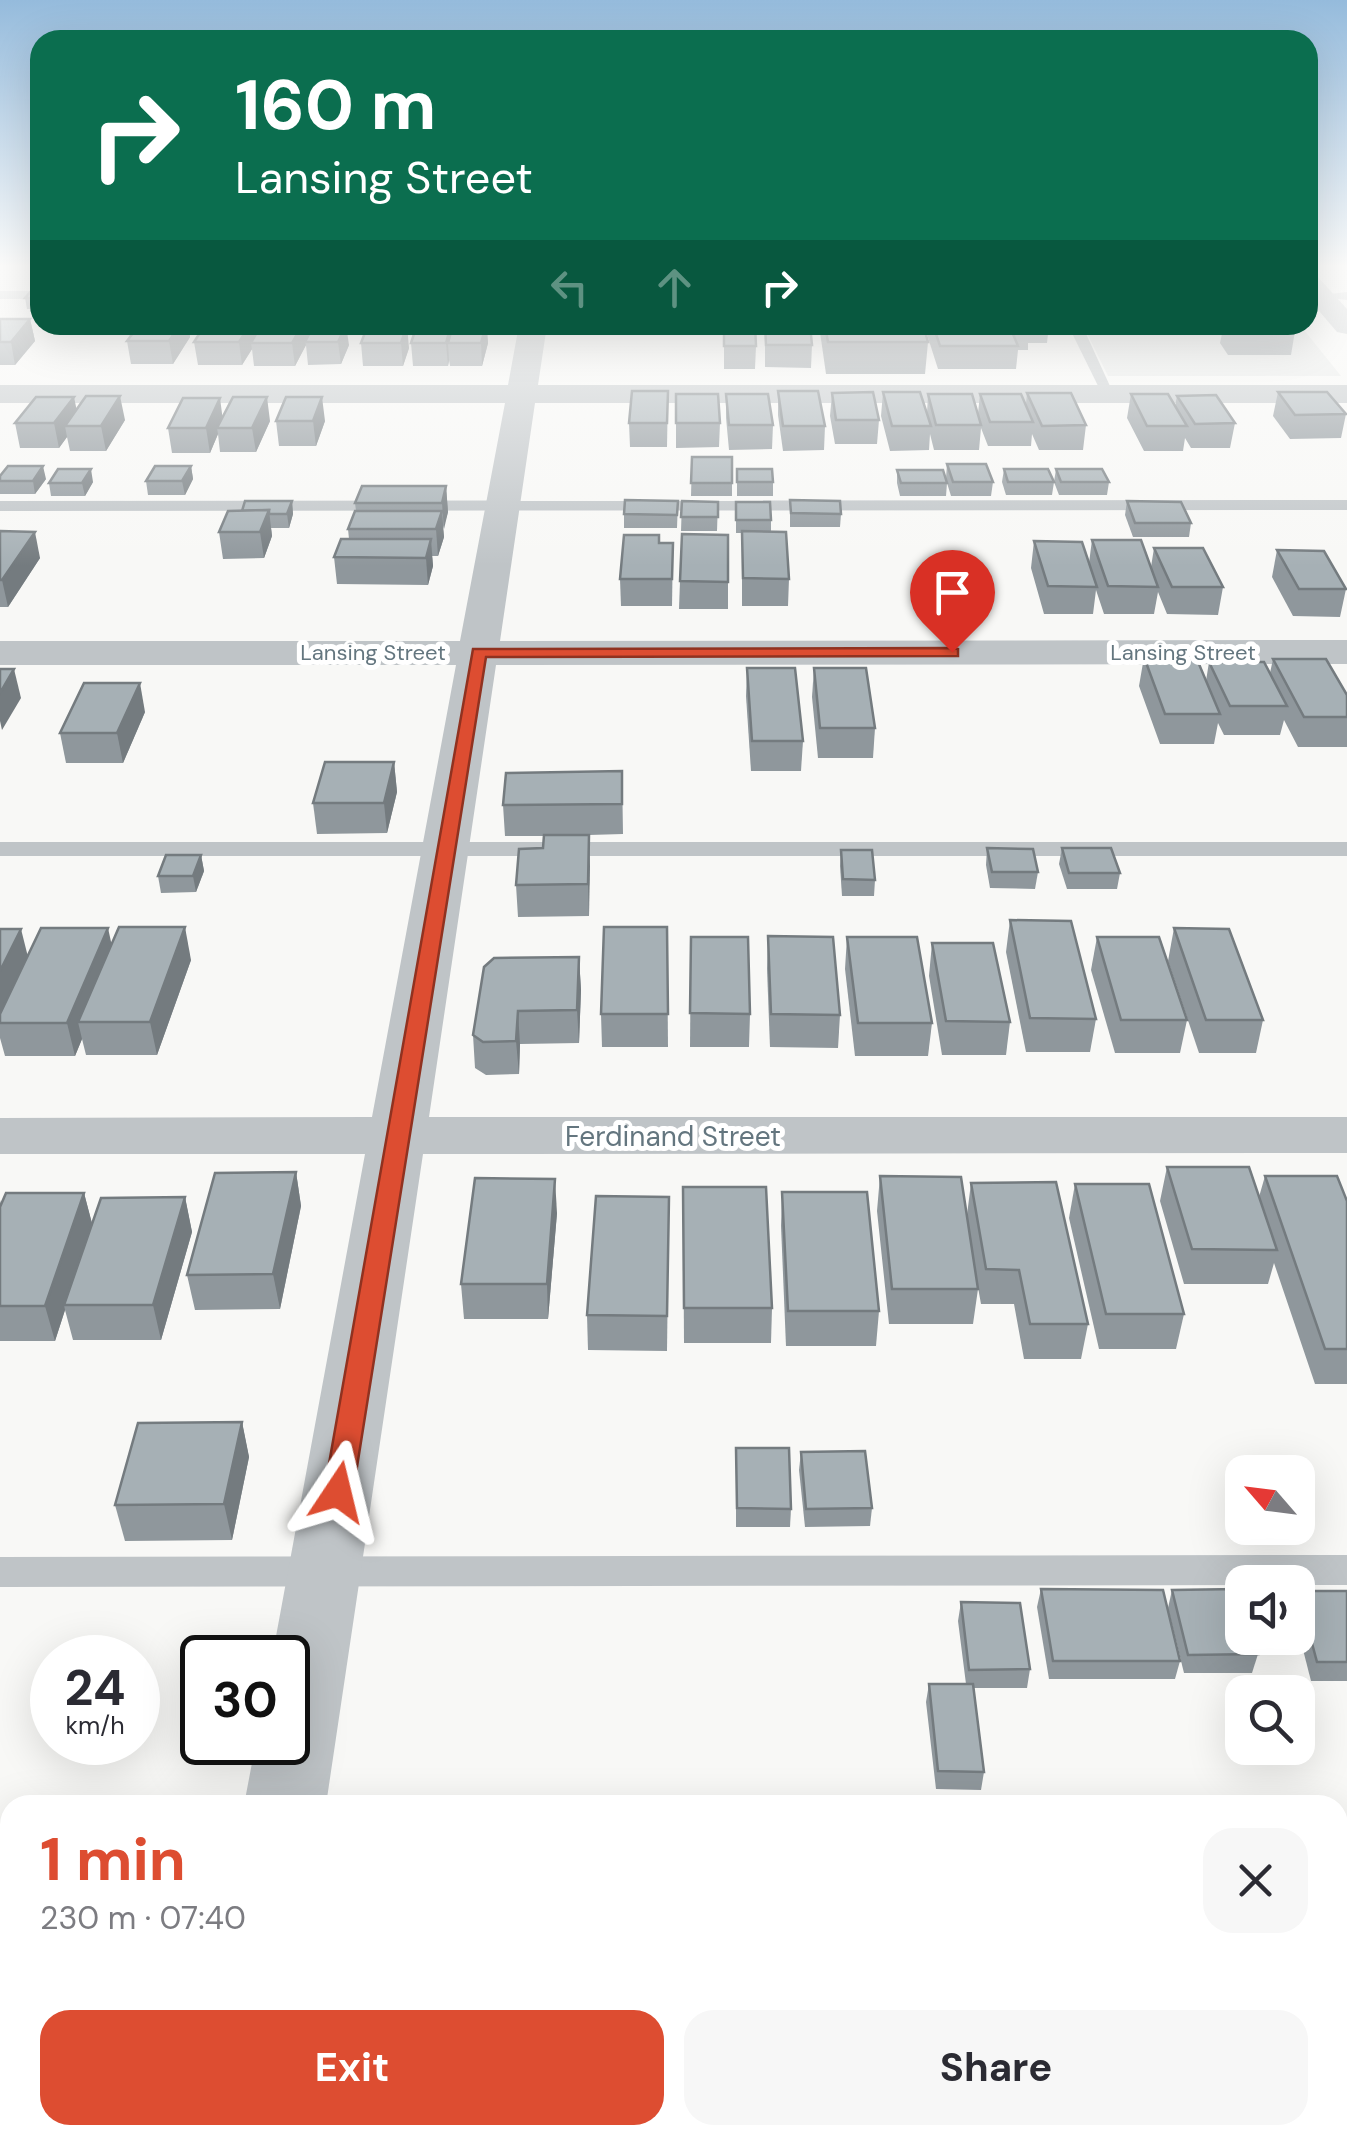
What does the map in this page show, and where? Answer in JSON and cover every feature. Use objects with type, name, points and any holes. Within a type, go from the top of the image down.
[{"type":"street","points":[[288,1795],[526,366]]},
{"type":"street","points":[[0,394],[1347,394]]},
{"type":"street","name":"Lansing Street","points":[[0,653],[1347,652]]},
{"type":"street","name":"Ferdinand Street","points":[[0,1136],[1347,1135]]},
{"type":"lane","points":[[1096,366],[1110,394]]},
{"type":"lane","points":[[0,506],[1347,505]]},
{"type":"lane","points":[[0,849],[1347,849]]},
{"type":"lane","points":[[0,1572],[1347,1570]]},
{"type":"shaded area","points":[[1103,366],[1333,366],[1341,376],[1108,376]]},
{"type":"building","points":[[632,391],[668,391],[667,423],[629,423]]},
{"type":"building","points":[[778,391],[818,391],[825,426],[783,426]]},
{"type":"building","points":[[873,392],[879,420],[836,420],[832,393]]},
{"type":"building","points":[[883,392],[920,392],[931,426],[892,426]]},
{"type":"building","points":[[1278,392],[1327,392],[1346,414],[1295,415]]},
{"type":"building","points":[[1027,393],[1071,393],[1086,425],[1042,426]]},
{"type":"building","points":[[676,394],[718,394],[720,423],[676,423]]},
{"type":"building","points":[[726,394],[768,394],[773,425],[729,425]]},
{"type":"building","points":[[928,394],[972,394],[981,425],[936,425]]},
{"type":"building","points":[[980,394],[1021,394],[1033,422],[990,422]]},
{"type":"building","points":[[1131,394],[1168,394],[1187,426],[1147,426]]},
{"type":"building","points":[[1216,395],[1235,423],[1195,424],[1177,396]]},
{"type":"building","points":[[86,396],[120,396],[101,426],[65,426]]},
{"type":"building","points":[[36,397],[74,397],[54,423],[15,423]]},
{"type":"building","points":[[233,397],[267,397],[252,428],[217,428]]},
{"type":"building","points":[[286,397],[322,397],[313,421],[276,421]]},
{"type":"building","points":[[183,398],[220,398],[206,428],[168,428]]},
{"type":"building","points":[[692,457],[732,457],[732,483],[691,483]]},
{"type":"building","points":[[947,464],[986,464],[993,482],[953,482]]},
{"type":"building","points":[[8,466],[43,466],[33,481],[0,481]]},
{"type":"building","points":[[155,466],[191,466],[182,481],[146,481]]},
{"type":"building","points":[[58,469],[91,469],[82,483],[49,483]]},
{"type":"building","points":[[737,469],[772,469],[773,482],[737,482]]},
{"type":"building","points":[[1004,469],[1048,469],[1054,482],[1008,482]]},
{"type":"building","points":[[1056,469],[1102,469],[1109,482],[1061,482]]},
{"type":"building","points":[[897,470],[943,470],[947,483],[901,483]]},
{"type":"building","points":[[362,486],[446,486],[442,503],[355,503]]},
{"type":"building","points":[[625,500],[678,501],[677,515],[624,514]]},
{"type":"building","points":[[790,500],[840,501],[841,514],[791,513]]},
{"type":"building","points":[[245,501],[292,501],[287,514],[269,514],[269,510],[242,511]]},
{"type":"building","points":[[682,501],[718,502],[718,517],[681,517]]},
{"type":"building","points":[[1127,501],[1181,502],[1191,523],[1135,523]]},
{"type":"building","points":[[736,502],[770,502],[771,520],[736,520]]},
{"type":"building","points":[[269,510],[260,532],[219,532],[228,511]]},
{"type":"building","points":[[355,511],[442,511],[436,529],[348,529]]},
{"type":"building","points":[[0,531],[35,532],[2,580],[0,580]]},
{"type":"building","points":[[742,531],[786,532],[789,579],[743,578]]},
{"type":"building","points":[[682,534],[728,535],[728,582],[680,581]]},
{"type":"building","points":[[624,535],[659,535],[659,543],[673,543],[672,579],[620,579]]},
{"type":"building","points":[[341,539],[431,539],[426,558],[334,557]]},
{"type":"building","points":[[1092,540],[1141,540],[1158,587],[1108,586]]},
{"type":"building","points":[[1034,541],[1082,542],[1097,587],[1048,586]]},
{"type":"building","points":[[1154,548],[1203,548],[1223,587],[1172,587]]},
{"type":"building","points":[[1277,550],[1324,551],[1346,589],[1299,589]]},
{"type":"building","points":[[1144,657],[1196,657],[1220,714],[1165,714]]},
{"type":"building","points":[[1273,659],[1326,659],[1347,695],[1347,717],[1304,717]]},
{"type":"building","points":[[1209,662],[1264,662],[1287,706],[1230,706]]},
{"type":"building","points":[[747,668],[795,668],[803,741],[752,741]]},
{"type":"building","points":[[814,668],[866,668],[875,728],[820,728]]},
{"type":"building","points":[[0,669],[14,669],[0,693]]},
{"type":"building","points":[[84,683],[140,683],[117,733],[60,733]]},
{"type":"building","points":[[325,762],[394,762],[384,803],[313,803]]},
{"type":"building","points":[[622,771],[622,804],[503,805],[506,773]]},
{"type":"building","points":[[544,835],[589,835],[588,884],[516,885],[519,849],[543,848]]},
{"type":"building","points":[[987,848],[1033,849],[1038,872],[992,872]]},
{"type":"building","points":[[1062,848],[1111,848],[1120,873],[1069,873]]},
{"type":"building","points":[[841,850],[872,850],[875,880],[843,879]]},
{"type":"building","points":[[166,855],[201,855],[193,876],[158,876]]},
{"type":"building","points":[[1010,920],[1071,921],[1096,1019],[1030,1018]]},
{"type":"building","points":[[119,927],[185,927],[150,1022],[78,1022]]},
{"type":"building","points":[[604,927],[667,927],[668,1014],[601,1014]]},
{"type":"building","points":[[41,928],[108,928],[67,1023],[0,1023],[0,1014]]},
{"type":"building","points":[[1174,928],[1229,929],[1263,1020],[1206,1020]]},
{"type":"building","points":[[0,929],[21,929],[0,971]]},
{"type":"building","points":[[768,936],[833,937],[840,1015],[771,1014]]},
{"type":"building","points":[[691,937],[748,937],[750,1014],[690,1013]]},
{"type":"building","points":[[847,937],[917,937],[932,1023],[858,1023]]},
{"type":"building","points":[[1097,937],[1159,937],[1187,1020],[1121,1020]]},
{"type":"building","points":[[932,943],[993,943],[1010,1022],[946,1021]]},
{"type":"building","points":[[579,957],[577,1010],[518,1011],[516,1041],[483,1042],[473,1035],[484,967],[494,958]]},
{"type":"building","points":[[1167,1167],[1249,1167],[1277,1250],[1192,1249]]},
{"type":"building","points":[[296,1172],[273,1274],[187,1275],[215,1173]]},
{"type":"building","points":[[880,1176],[961,1177],[978,1289],[892,1289]]},
{"type":"building","points":[[1265,1176],[1337,1176],[1347,1201],[1347,1349],[1325,1349]]},
{"type":"building","points":[[475,1178],[555,1179],[547,1284],[461,1284]]},
{"type":"building","points":[[1056,1182],[1088,1324],[1030,1324],[1019,1270],[986,1269],[971,1183]]},
{"type":"building","points":[[1075,1184],[1149,1184],[1184,1314],[1106,1314]]},
{"type":"building","points":[[683,1187],[766,1187],[772,1308],[684,1308]]},
{"type":"building","points":[[782,1192],[867,1192],[879,1311],[788,1311]]},
{"type":"building","points":[[6,1193],[84,1193],[45,1306],[0,1306],[0,1207]]},
{"type":"building","points":[[596,1196],[669,1197],[667,1316],[587,1315]]},
{"type":"building","points":[[185,1197],[153,1305],[64,1305],[101,1198]]},
{"type":"building","points":[[242,1422],[224,1504],[115,1505],[138,1423]]},
{"type":"building","points":[[736,1448],[789,1448],[791,1509],[737,1508]]},
{"type":"building","points":[[865,1451],[872,1508],[806,1509],[801,1452]]},
{"type":"building","points":[[1041,1589],[1163,1590],[1180,1661],[1053,1661]]},
{"type":"building","points":[[1225,1589],[1225,1654],[1188,1655],[1172,1590]]},
{"type":"building","points":[[1315,1591],[1347,1591],[1347,1662],[1317,1662]]},
{"type":"building","points":[[961,1602],[1020,1603],[1030,1669],[969,1670]]},
{"type":"building","points":[[929,1684],[973,1684],[984,1772],[938,1771]]},
{"type":"route","points":[[338,1492],[478,652],[952,652]]}]
